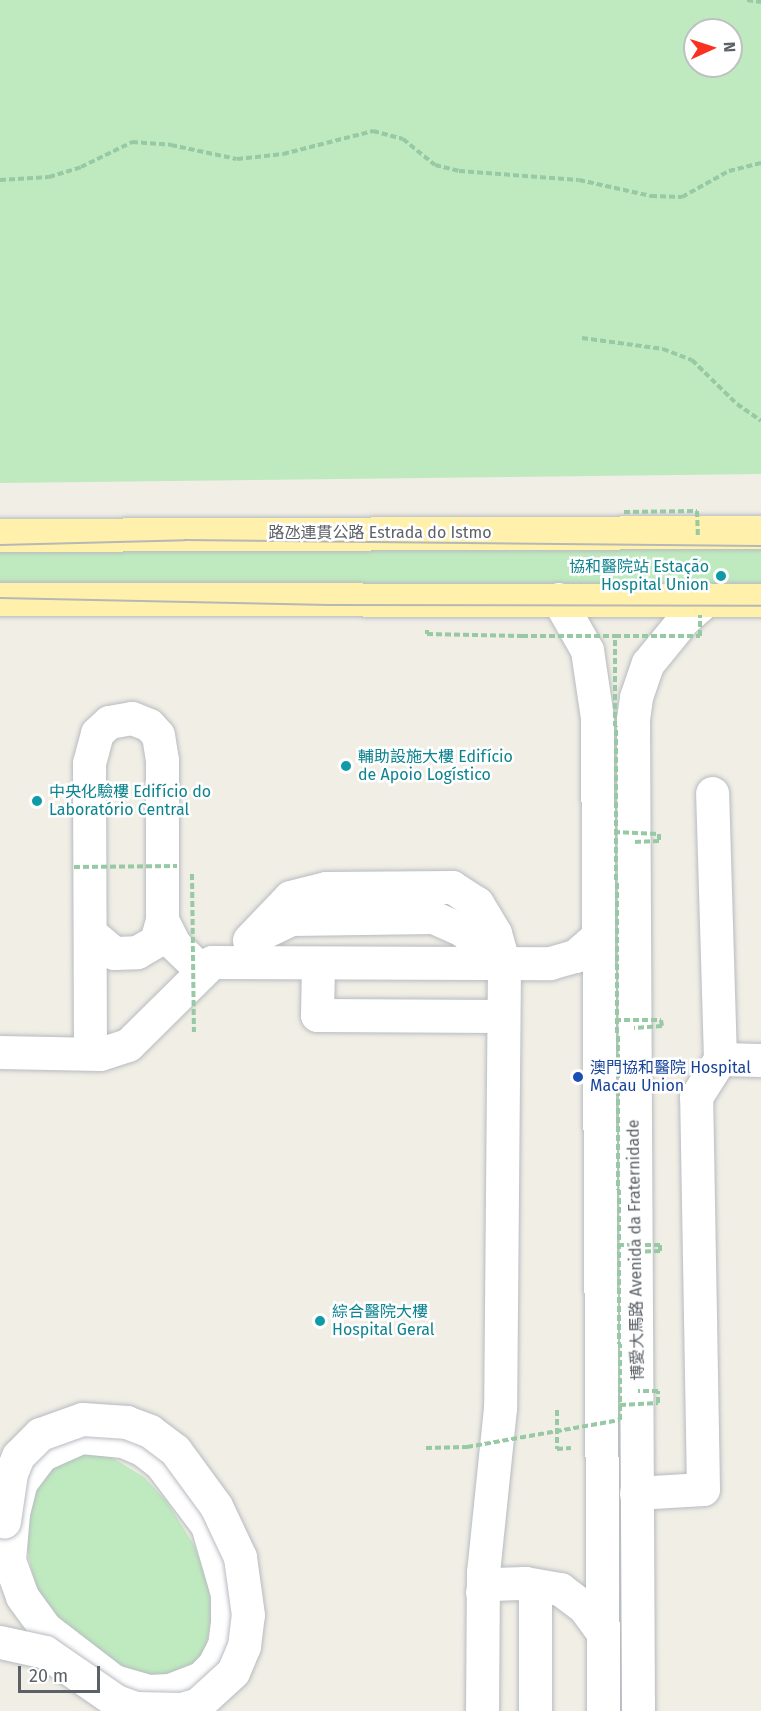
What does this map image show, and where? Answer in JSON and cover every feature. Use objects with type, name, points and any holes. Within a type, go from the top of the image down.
[{"type":"main road","name":"路氹連貫公路 Estrada do Istmo","points":[[0,535],[761,532]]},
{"type":"main road","points":[[0,599],[558,598],[703,607],[761,600]]},
{"type":"street","points":[[558,598],[587,650],[597,718],[603,1711]]},
{"type":"street","name":"博愛大馬路 Avenida da Fraternidade","points":[[638,1711],[636,1493],[629,1398],[623,837],[640,681],[661,645],[703,607]]},
{"type":"street","points":[[90,933],[114,953],[137,952],[156,941],[162,920],[161,745],[149,725],[120,719],[109,722],[98,733],[89,763],[90,1053]]},
{"type":"street","points":[[636,1493],[704,1489],[696,1097],[720,1059],[712,793]]},
{"type":"street","points":[[0,1052],[90,1053],[128,1045],[207,966],[249,940],[291,919],[433,917],[462,930],[504,964]]},
{"type":"street","points":[[162,920],[174,944],[207,966],[318,963],[550,963],[575,956],[597,937]]},
{"type":"street","points":[[318,963],[317,1014],[503,1016]]},
{"type":"street","points":[[482,1711],[482,1582],[500,1408],[504,964]]},
{"type":"street","points":[[720,1059],[761,1060]]},
{"type":"street","points":[[0,1642],[45,1652],[116,1701],[135,1708],[172,1710],[191,1707],[233,1672],[244,1646],[247,1586],[240,1557],[216,1506],[175,1450],[150,1431],[127,1422],[82,1419],[57,1425],[27,1445],[18,1456],[3,1535],[29,1608],[68,1647],[114,1681],[134,1711]]},
{"type":"street","points":[[3,1535],[13,1513],[21,1482],[41,1455],[56,1445],[81,1437],[123,1441],[142,1449],[161,1464],[207,1525],[219,1557],[227,1594],[224,1645],[214,1665],[201,1678],[185,1685],[150,1691],[114,1681]]},
{"type":"street","points":[[482,1582],[525,1583],[560,1589],[584,1607],[602,1632]]},
{"type":"street","points":[[525,1583],[536,1599],[536,1711]]},
{"type":"street","points":[[0,1627],[25,1630],[68,1647]]},
{"type":"street","points":[[602,1632],[638,1632]]},
{"type":"path","points":[[747,0],[761,2]]},
{"type":"path","points":[[0,180],[49,177],[81,167],[132,142],[171,145],[237,159],[283,154],[373,131],[404,139],[435,165],[459,171],[579,180],[651,196],[682,197],[729,171],[761,163]]},
{"type":"path","points":[[582,338],[663,349],[692,360],[737,404],[761,421]]},
{"type":"path","points":[[624,512],[697,512],[698,537]]},
{"type":"path","points":[[427,634],[700,636],[703,607]]},
{"type":"path","points":[[426,1448],[467,1447],[620,1420],[629,1398],[623,837],[615,636]]},
{"type":"path","points":[[659,834],[659,841],[623,837],[659,834]]},
{"type":"path","points":[[74,867],[177,866]]},
{"type":"path","points":[[192,874],[194,1032]]},
{"type":"path","points":[[661,1020],[662,1026],[625,1024],[661,1020]]},
{"type":"path","points":[[660,1245],[660,1251],[627,1249],[660,1245]]},
{"type":"path","points":[[658,1390],[658,1402],[629,1398],[658,1390]]},
{"type":"path","points":[[557,1410],[557,1430]]},
{"type":"green space","points":[[0,0],[761,0],[761,474],[0,483]]},
{"type":"green space","points":[[761,543],[761,591],[0,585],[0,546]]},
{"type":"green space","points":[[88,1453],[111,1457],[144,1477],[167,1502],[194,1545],[208,1581],[212,1617],[206,1648],[196,1665],[174,1678],[142,1680],[107,1662],[54,1616],[35,1586],[26,1542],[31,1502],[40,1479],[63,1461]]},
{"type":"tram line","points":[[0,545],[185,540],[761,546]]},
{"type":"tram line","points":[[0,598],[329,605],[761,606]]},
{"type":"place","name":"協和醫院站 Estação Hospital Union","points":[[721,576]]},
{"type":"place","name":"輔助設施大樓 Edifício de Apoio Logístico","points":[[346,766]]},
{"type":"place","name":"中央化驗樓 Edifício do Laboratório Central","points":[[37,801]]},
{"type":"place","name":"澳門協和醫院 Hospital Macau Union","points":[[578,1077]]},
{"type":"place","name":"綜合醫院大樓 Hospital Geral","points":[[320,1321]]}]
